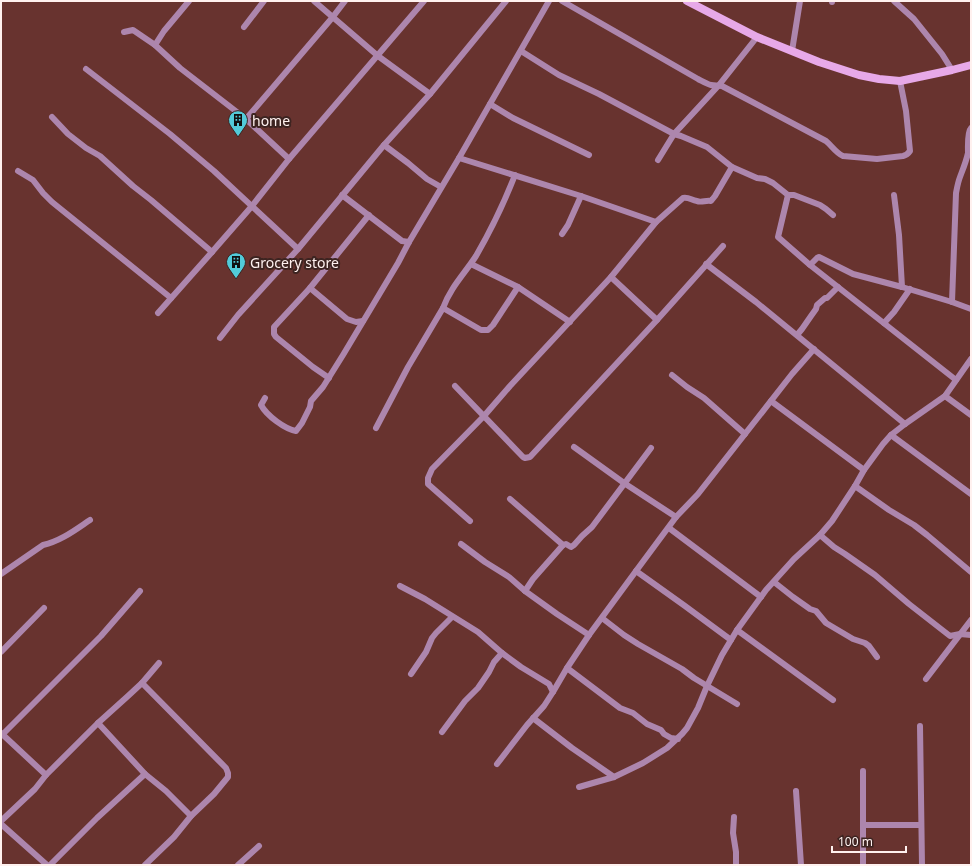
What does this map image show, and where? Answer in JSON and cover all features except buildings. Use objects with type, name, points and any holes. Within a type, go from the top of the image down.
[{"type":"street","points":[[155,45],[164,31],[189,1]]},
{"type":"street","points":[[244,27],[264,1]]},
{"type":"street","points":[[314,1],[378,56],[430,94]]},
{"type":"street","points":[[246,119],[345,1]]},
{"type":"street","points":[[158,313],[252,206],[289,159],[424,1]]},
{"type":"street","points":[[220,338],[238,315],[298,249],[384,145],[430,94],[506,1]]},
{"type":"street","points":[[265,398],[261,405],[264,410],[272,418],[296,431],[310,407],[311,401],[329,378],[398,263],[549,1]]},
{"type":"street","points":[[562,1],[698,79],[714,86],[719,85],[826,141],[843,156],[877,159],[904,156],[910,151],[906,111],[900,81]]},
{"type":"street","points":[[687,1],[757,37],[819,62],[859,75],[900,81],[971,65]]},
{"type":"street","points":[[792,51],[800,1]]},
{"type":"street","points":[[894,1],[914,19],[942,54],[952,70]]},
{"type":"street","points":[[124,32],[133,30],[155,45],[180,68],[246,119],[289,159]]},
{"type":"street","points":[[658,160],[674,134],[719,85],[757,37]]},
{"type":"street","points":[[520,51],[559,75],[599,94],[674,134],[707,147],[732,167],[773,183],[788,195],[794,195],[820,205],[833,215]]},
{"type":"street","points":[[86,69],[170,134],[214,171],[298,249]]},
{"type":"street","points":[[490,104],[513,118],[589,155]]},
{"type":"street","points":[[52,117],[68,134],[86,148],[100,156],[133,186],[152,200],[212,252]]},
{"type":"street","points":[[952,302],[956,193],[959,178],[966,161],[969,139],[968,134],[971,128]]},
{"type":"street","points":[[384,145],[427,179],[441,187]]},
{"type":"street","points":[[459,158],[581,196],[656,222]]},
{"type":"street","points":[[470,521],[428,484],[428,478],[432,469],[484,416],[611,277],[656,222],[683,198],[689,197],[698,202],[711,201],[732,167]]},
{"type":"street","points":[[18,171],[33,180],[52,202],[171,298]]},
{"type":"street","points":[[376,428],[408,367],[443,308],[447,298],[471,264],[498,216],[515,175]]},
{"type":"street","points":[[342,195],[402,241],[409,242]]},
{"type":"street","points":[[788,195],[778,237],[810,265],[956,380]]},
{"type":"street","points":[[894,195],[899,235],[902,287]]},
{"type":"street","points":[[562,234],[568,225],[581,196]]},
{"type":"street","points":[[329,378],[276,337],[274,334],[274,327],[310,288],[369,215]]},
{"type":"street","points":[[455,386],[523,457],[530,457],[657,320],[723,246]]},
{"type":"street","points":[[810,265],[819,257],[853,274],[910,289],[971,309]]},
{"type":"street","points":[[471,264],[518,287],[570,322]]},
{"type":"street","points":[[706,264],[797,335],[904,424]]},
{"type":"street","points":[[611,277],[657,320]]},
{"type":"street","points":[[443,308],[481,330],[488,330],[493,325],[518,287]]},
{"type":"street","points":[[797,335],[816,309],[817,305],[838,287]]},
{"type":"street","points":[[310,288],[348,319],[356,322],[363,320]]},
{"type":"street","points":[[884,323],[894,312],[910,289]]},
{"type":"street","points":[[497,764],[544,706],[589,635],[676,517],[698,494],[792,374],[814,349]]},
{"type":"street","points":[[579,787],[614,777],[629,770],[659,754],[678,739],[687,728],[698,708],[722,654],[737,630],[766,590],[794,558],[820,535],[832,521],[864,470],[883,444],[904,424],[945,396],[971,359]]},
{"type":"street","points":[[672,375],[704,398],[745,434]]},
{"type":"street","points":[[945,396],[971,415]]},
{"type":"street","points":[[771,401],[864,470]]},
{"type":"street","points":[[891,435],[971,494]]},
{"type":"street","points":[[574,447],[624,483],[676,517]]},
{"type":"street","points":[[510,499],[563,544],[571,547],[592,527],[651,448]]},
{"type":"street","points":[[855,486],[889,510],[914,525],[971,572]]},
{"type":"street","points":[[1,574],[43,545],[62,539],[90,520]]},
{"type":"street","points":[[669,528],[761,598]]},
{"type":"street","points":[[820,535],[834,547],[875,575],[950,636],[960,634],[971,635]]},
{"type":"street","points":[[461,544],[485,562],[509,577],[525,591],[557,614],[589,635]]},
{"type":"street","points":[[525,591],[533,579],[563,544]]},
{"type":"street","points":[[636,571],[731,640]]},
{"type":"street","points":[[774,582],[810,609],[816,611],[826,623],[853,639],[865,642],[877,657]]},
{"type":"street","points":[[400,586],[425,599],[478,632],[521,667],[549,684],[553,692]]},
{"type":"street","points":[[46,775],[2,734],[101,636],[140,592]]},
{"type":"street","points":[[1,652],[44,608]]},
{"type":"street","points":[[411,674],[426,652],[432,638],[452,617]]},
{"type":"street","points":[[602,618],[624,635],[654,654],[682,669],[737,704]]},
{"type":"street","points":[[926,679],[971,620]]},
{"type":"street","points":[[737,630],[833,700]]},
{"type":"street","points":[[442,732],[465,701],[478,688],[494,662],[502,653]]},
{"type":"street","points":[[1,821],[35,789],[46,775],[98,723],[142,682],[159,663]]},
{"type":"street","points":[[567,668],[620,708],[633,713],[647,724],[661,730],[664,734],[671,738],[678,739]]},
{"type":"street","points":[[142,682],[226,768],[228,777],[214,794],[191,816],[174,837],[145,865]]},
{"type":"street","points":[[549,684],[558,683]]},
{"type":"street","points":[[533,718],[572,748],[614,777]]},
{"type":"street","points":[[98,723],[145,774],[191,816]]},
{"type":"street","points":[[920,726],[922,865]]},
{"type":"street","points":[[863,771],[863,865]]},
{"type":"street","points":[[1,824],[48,865],[145,774]]},
{"type":"street","points":[[796,791],[800,865]]},
{"type":"street","points":[[734,817],[733,833],[736,852],[736,865]]},
{"type":"street","points":[[864,825],[921,825]]},
{"type":"street","points":[[238,865],[259,846]]},
{"type":"place","name":"home","points":[[238,137]]},
{"type":"place","name":"Grocery store","points":[[236,279]]}]
